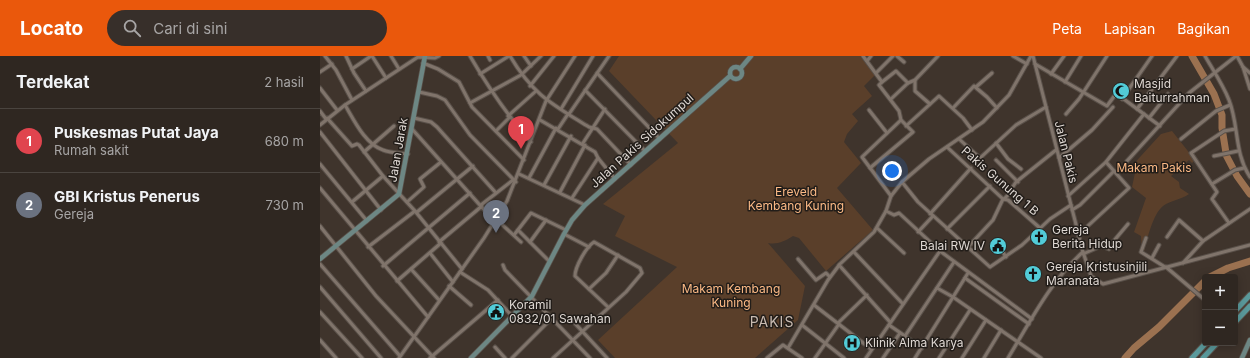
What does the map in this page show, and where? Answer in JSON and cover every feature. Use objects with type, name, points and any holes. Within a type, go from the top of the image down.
[{"type":"main road","points":[[1236,310],[1250,295]]},
{"type":"main road","points":[[1238,319],[1250,306]]},
{"type":"main road","points":[[1192,358],[1203,346]]},
{"type":"main road","points":[[1204,358],[1214,346]]},
{"type":"street","points":[[325,56],[332,64],[352,100]]},
{"type":"street","points":[[346,56],[366,91]]},
{"type":"street","points":[[352,68],[372,56],[386,78]]},
{"type":"street","points":[[391,56],[399,69]]},
{"type":"street","points":[[320,125],[338,110],[413,58],[425,56],[435,58],[439,56]]},
{"type":"street","name":"Jalan Jarak","points":[[320,259],[399,194],[408,154],[425,56]]},
{"type":"street","points":[[470,56],[490,92],[508,117],[531,142]]},
{"type":"street","points":[[488,56],[490,60]]},
{"type":"street","points":[[480,74],[509,56],[530,86],[546,101],[592,128],[597,129],[631,165]]},
{"type":"street","points":[[524,56],[531,66]]},
{"type":"street","points":[[470,103],[521,74],[541,56]]},
{"type":"street","points":[[530,86],[554,56]]},
{"type":"street","points":[[320,264],[400,357],[495,220],[524,160],[546,101],[574,56]]},
{"type":"street","points":[[561,109],[593,56]]},
{"type":"street","points":[[529,178],[557,129],[609,56]]},
{"type":"street","points":[[740,68],[751,56]]},
{"type":"street","points":[[863,56],[882,82]]},
{"type":"street","points":[[867,61],[872,56]]},
{"type":"street","points":[[876,73],[893,56]]},
{"type":"street","points":[[897,56],[904,62]]},
{"type":"street","points":[[891,99],[908,83],[915,80],[938,56]]},
{"type":"street","points":[[1013,56],[1027,64]]},
{"type":"street","points":[[788,348],[830,277],[839,265],[877,228],[886,211],[891,196],[902,182],[929,159],[972,130],[997,108],[1009,95],[1032,56]]},
{"type":"street","name":"Jalan Pakis","points":[[1032,56],[1089,274],[1101,284],[1165,267]]},
{"type":"street","points":[[1051,74],[1064,56]]},
{"type":"street","points":[[1065,82],[1081,56]]},
{"type":"street","points":[[1066,114],[1084,91],[1107,56]]},
{"type":"street","points":[[1122,99],[1152,56]]},
{"type":"street","points":[[1136,109],[1177,56]]},
{"type":"street","points":[[1205,56],[1230,105],[1238,151],[1244,168],[1249,174]]},
{"type":"street","points":[[1127,161],[1189,93],[1209,76],[1237,56],[1250,88]]},
{"type":"street","points":[[423,63],[438,69],[459,82],[470,103],[524,160]]},
{"type":"street","points":[[320,72],[332,64]]},
{"type":"street","points":[[1035,64],[1112,108],[1092,130],[1059,158]]},
{"type":"street","points":[[732,68],[740,68],[742,72],[740,77],[735,79],[730,76],[732,68]]},
{"type":"street","points":[[1243,68],[1250,73]]},
{"type":"street","points":[[870,168],[913,133],[901,120],[899,111],[879,85],[896,71],[908,83]]},
{"type":"street","points":[[597,73],[660,139]]},
{"type":"street","points":[[953,108],[973,87],[976,87],[992,73]]},
{"type":"street","name":"Jalan Pakis Sidokumpul","points":[[471,358],[532,296],[565,232],[585,205],[730,76]]},
{"type":"street","points":[[915,80],[915,92],[930,104]]},
{"type":"street","points":[[976,87],[997,108]]},
{"type":"street","points":[[320,88],[338,110]]},
{"type":"street","points":[[585,90],[646,152]]},
{"type":"street","points":[[496,131],[508,117],[536,91]]},
{"type":"street","points":[[419,92],[437,96],[444,100],[470,135],[514,181]]},
{"type":"street","points":[[1107,106],[1116,94],[1160,126]]},
{"type":"street","points":[[1149,118],[1168,94]]},
{"type":"street","points":[[906,126],[939,96],[953,108],[972,130]]},
{"type":"street","points":[[345,105],[362,132],[373,144],[384,150],[408,154]]},
{"type":"street","points":[[1181,139],[1216,111],[1222,107],[1230,105]]},
{"type":"street","points":[[959,139],[979,158],[1016,125],[1046,107]]},
{"type":"street","points":[[560,192],[592,128],[605,109]]},
{"type":"street","points":[[869,110],[887,133]]},
{"type":"street","points":[[320,111],[352,146],[358,144],[383,176],[429,228],[461,271],[488,290],[513,316]]},
{"type":"street","points":[[1068,196],[1106,162],[1144,114]]},
{"type":"street","points":[[414,118],[434,125],[496,193]]},
{"type":"street","points":[[540,120],[584,144],[595,152],[615,179]]},
{"type":"street","points":[[891,196],[862,156],[901,120]]},
{"type":"street","points":[[364,152],[394,126]]},
{"type":"street","points":[[412,129],[495,220],[521,242]]},
{"type":"street","points":[[1229,223],[1212,199],[1217,193],[1191,153],[1224,131],[1235,129]]},
{"type":"street","points":[[320,132],[381,210]]},
{"type":"street","points":[[544,185],[570,136]]},
{"type":"street","points":[[996,143],[1008,159],[1021,169]]},
{"type":"street","name":"Pakis Gunung 1 B","points":[[947,147],[1004,199],[1040,228]]},
{"type":"street","points":[[968,247],[993,220],[1004,199],[1013,190],[1012,187],[1056,150]]},
{"type":"street","points":[[1214,156],[1238,151]]},
{"type":"street","points":[[572,198],[598,158]]},
{"type":"street","points":[[996,160],[1018,182]]},
{"type":"street","points":[[407,202],[424,187],[420,179],[441,162]]},
{"type":"street","points":[[1078,235],[1129,188],[1106,162]]},
{"type":"street","points":[[320,164],[367,221]]},
{"type":"street","points":[[368,247],[458,180],[473,166]]},
{"type":"street","points":[[918,232],[970,168]]},
{"type":"street","points":[[1212,184],[1233,171],[1244,168]]},
{"type":"street","points":[[1072,210],[1080,205],[1114,171]]},
{"type":"street","points":[[518,174],[560,192],[585,205]]},
{"type":"street","points":[[352,202],[383,176]]},
{"type":"street","points":[[397,281],[496,193],[514,181]]},
{"type":"street","points":[[902,182],[931,215],[990,267],[1006,257],[1053,216],[1071,205]]},
{"type":"street","points":[[947,229],[990,186]]},
{"type":"street","points":[[320,188],[428,317]]},
{"type":"street","points":[[384,266],[470,193]]},
{"type":"street","points":[[1183,263],[1203,241],[1250,209]]},
{"type":"street","points":[[886,211],[894,215],[899,213],[940,251],[1032,319]]},
{"type":"street","points":[[514,235],[531,213],[546,220],[589,246]]},
{"type":"street","points":[[530,242],[546,220]]},
{"type":"street","points":[[1167,237],[1179,220],[1203,241]]},
{"type":"street","points":[[1008,358],[1054,284],[1072,261],[1083,253],[1102,246],[1109,249],[1112,243],[1128,224]]},
{"type":"street","points":[[320,226],[376,296],[432,357],[498,300]]},
{"type":"street","points":[[877,228],[904,253]]},
{"type":"street","points":[[518,230],[549,261]]},
{"type":"street","points":[[1146,238],[1141,252],[1165,267],[1202,298]]},
{"type":"street","points":[[553,358],[582,330],[626,292],[642,272],[640,268],[595,242],[589,246],[575,275],[608,307]]},
{"type":"street","points":[[1152,258],[1159,245]]},
{"type":"street","points":[[1165,267],[1250,245]]},
{"type":"street","points":[[1001,249],[1006,257]]},
{"type":"street","points":[[866,358],[940,251]]},
{"type":"street","points":[[854,252],[903,304]]},
{"type":"street","points":[[430,253],[453,282]]},
{"type":"street","points":[[589,289],[606,273],[618,256]]},
{"type":"street","points":[[798,259],[816,280],[826,273],[830,277]]},
{"type":"street","points":[[905,336],[954,262]]},
{"type":"street","points":[[503,265],[505,270],[532,296],[590,358]]},
{"type":"street","points":[[839,265],[867,295],[889,323],[900,333],[922,348]]},
{"type":"street","points":[[411,269],[440,300]]},
{"type":"street","points":[[915,358],[968,273]]},
{"type":"street","points":[[965,278],[1028,324]]},
{"type":"street","points":[[449,286],[471,305]]},
{"type":"street","points":[[320,287],[381,358]]},
{"type":"street","points":[[937,288],[953,297],[970,310],[1036,353],[1041,358]]},
{"type":"street","points":[[815,358],[839,324],[867,295]]},
{"type":"street","points":[[814,305],[871,349]]},
{"type":"street","points":[[939,358],[970,310]]},
{"type":"street","points":[[320,312],[362,358]]},
{"type":"street","points":[[512,358],[552,318]]},
{"type":"street","points":[[570,318],[607,358]]},
{"type":"street","points":[[962,358],[986,320]]},
{"type":"street","points":[[802,325],[844,358]]},
{"type":"street","points":[[984,358],[1001,330]]},
{"type":"street","points":[[883,358],[900,333]]},
{"type":"street","points":[[320,340],[336,358]]},
{"type":"street","points":[[1242,358],[1250,340]]},
{"type":"street","points":[[767,358],[782,345],[801,358]]},
{"type":"street","points":[[495,347],[505,358]]},
{"type":"street","points":[[1033,358],[1036,353]]},
{"type":"green space","name":"Makam Kembang Kuning","points":[[619,56],[860,56],[875,75],[864,86],[872,96],[852,114],[858,121],[847,134],[844,142],[861,163],[837,188],[873,230],[826,271],[799,238],[793,236],[781,242],[768,243],[805,286],[798,320],[755,358],[615,358],[598,340],[677,267],[615,236],[625,216],[603,204],[678,143],[609,71]]},
{"type":"green space","name":"Makam Pakis","points":[[1172,131],[1195,160],[1192,163],[1189,160],[1171,176],[1179,182],[1180,188],[1189,194],[1183,198],[1166,204],[1159,210],[1151,227],[1144,252],[1142,251],[1141,236],[1134,232],[1146,198],[1132,187],[1135,173],[1130,168],[1161,134]]},
{"type":"waterway","points":[[1192,56],[1214,94],[1222,115],[1222,128],[1226,153]]},
{"type":"waterway","points":[[1226,155],[1237,176],[1250,194]]},
{"type":"waterway","points":[[1216,274],[1228,268],[1250,261]]},
{"type":"waterway","points":[[1125,358],[1134,348],[1159,327],[1202,284]]},
{"type":"place","name":"Masjid Baiturrahman","points":[[1121,91]]},
{"type":"place","name":"Puskesmas Putat Jaya","points":[[521,149]]},
{"type":"place","name":"GBI Kristus Penerus","points":[[496,233]]},
{"type":"place","name":"Gereja Berita Hidup","points":[[1039,237]]},
{"type":"place","name":"Balai RW IV","points":[[998,246]]},
{"type":"place","name":"Gereja Kristusinjili Maranata","points":[[1033,274]]},
{"type":"place","name":"Koramil 0832/01 Sawahan","points":[[496,312]]},
{"type":"place","name":"Klinik Alma Karya","points":[[852,343]]},
{"type":"district","name":"PAKIS","points":[[772,322]]},
{"type":"park label","name":"Ereveld Kembang Kuning","points":[[796,199]]}]
